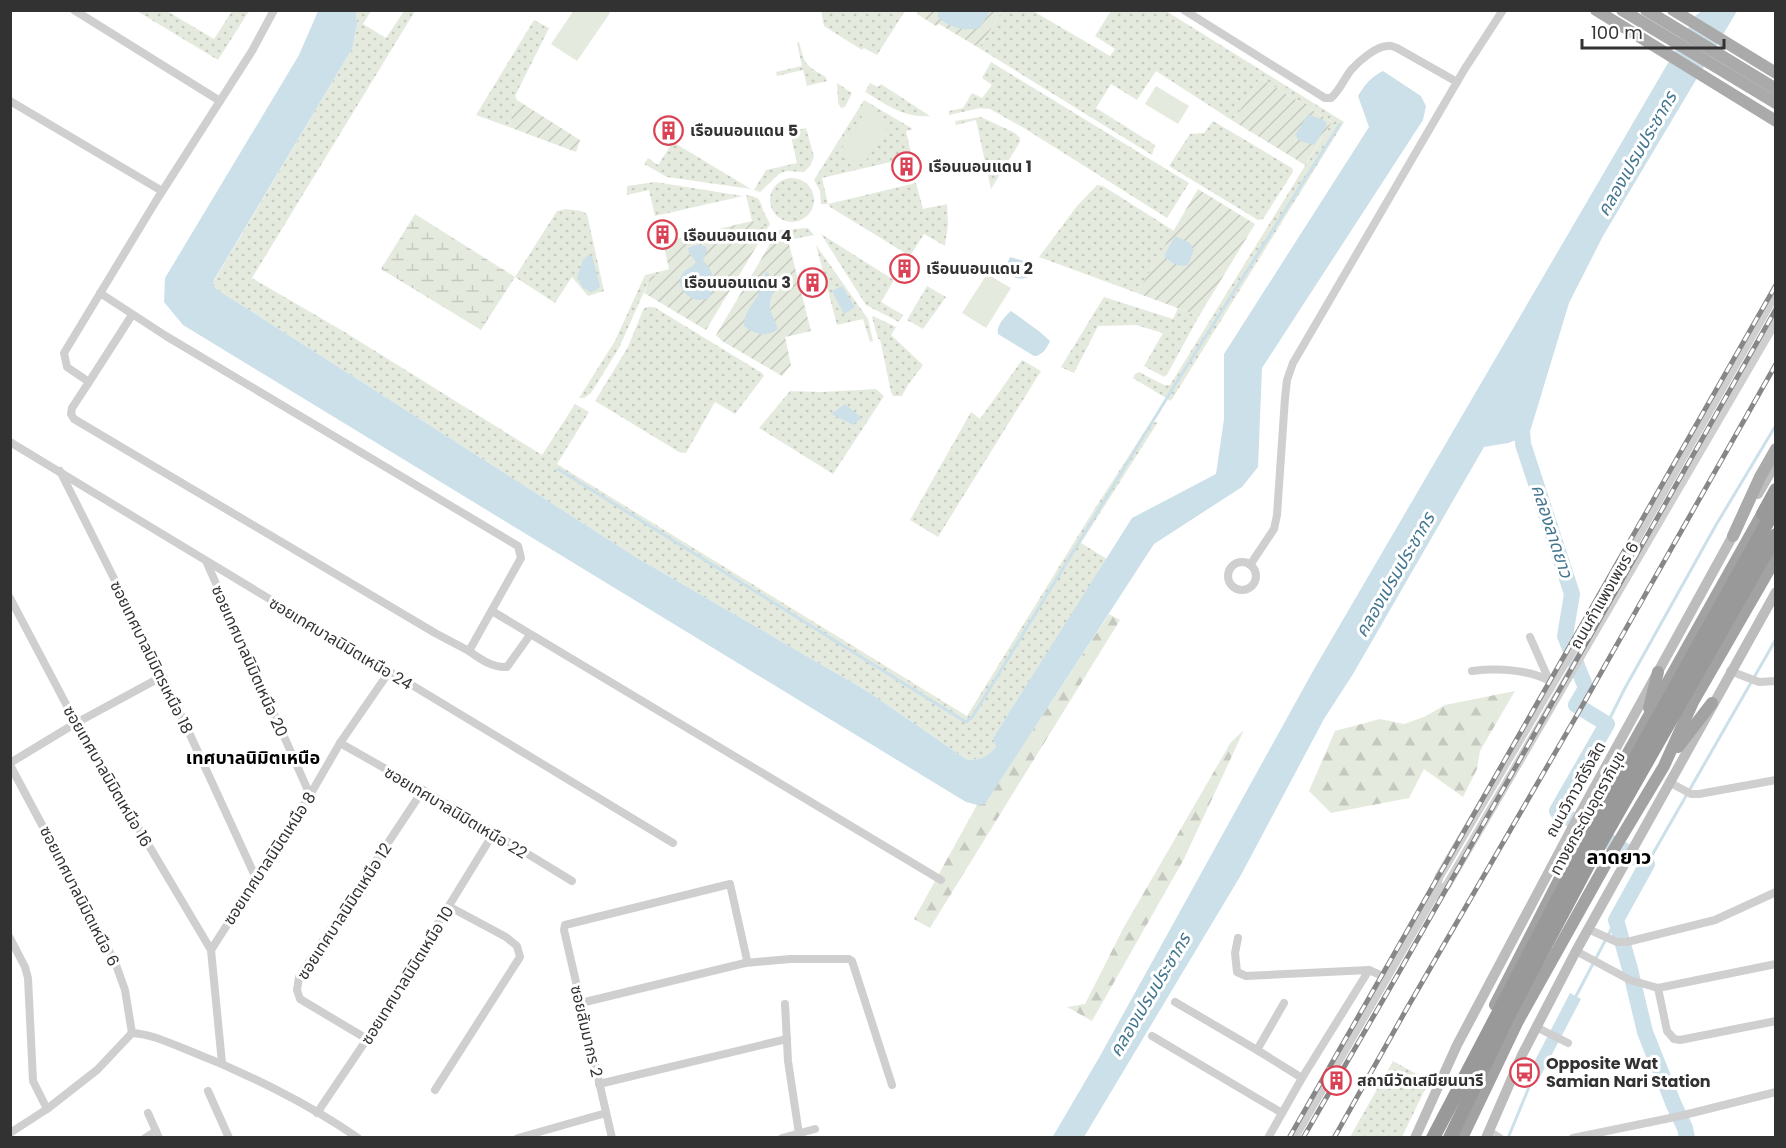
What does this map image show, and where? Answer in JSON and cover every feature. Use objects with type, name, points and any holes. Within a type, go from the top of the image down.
[{"type":"highway","points":[[1695,651],[1776,490]]},
{"type":"highway","name":"ถนนวิภาวดีรังสิต","points":[[1428,1137],[1577,831],[1646,723],[1776,490]]},
{"type":"highway","name":"ทางยกระดับอุตราภิมุข","points":[[1433,1137],[1580,857],[1776,507]]},
{"type":"highway","name":"ทางยกระดับอุตราภิมุข","points":[[1450,1137],[1508,1016],[1588,865],[1776,535]]},
{"type":"highway","points":[[1664,766],[1693,702],[1776,558]]},
{"type":"highway","points":[[1646,723],[1658,672]]},
{"type":"highway","points":[[1462,1137],[1518,1021],[1620,838],[1664,766],[1712,703]]},
{"type":"main road","points":[[1596,10],[1776,121]]},
{"type":"main road","points":[[1622,10],[1776,104]]},
{"type":"main road","points":[[1646,10],[1776,90]]},
{"type":"main road","points":[[1673,10],[1776,73]]},
{"type":"main road","points":[[1733,536],[1760,477],[1776,449]]},
{"type":"main road","name":"ถนนวิภาวดีรังสิต","points":[[1585,818],[1658,672],[1776,463]]},
{"type":"main road","points":[[1487,1134],[1540,1029],[1575,951],[1776,592]]},
{"type":"main road","name":"ถนนวิภาวดีรังสิต","points":[[1415,1137],[1457,1045],[1577,831]]},
{"type":"street","points":[[74,10],[220,101]]},
{"type":"street","points":[[89,382],[67,367],[64,353],[162,191],[252,51],[274,10]]},
{"type":"street","points":[[1184,10],[1325,98],[1335,95],[1351,70],[1365,58],[1379,48],[1388,45],[1457,82]]},
{"type":"street","points":[[1250,565],[1274,529],[1277,515],[1285,398],[1287,380],[1293,363],[1457,82],[1503,10]]},
{"type":"street","points":[[10,101],[162,191]]},
{"type":"street","points":[[100,293],[132,315],[518,546],[521,558],[469,651]]},
{"type":"street","name":"ถนนกำแพงเพชร 6","points":[[1294,1137],[1433,897],[1439,877],[1551,681],[1564,664],[1776,293]]},
{"type":"street","points":[[132,315],[72,408],[70,414],[74,418],[488,663],[507,667],[530,635]]},
{"type":"street","name":"ถนนกำแพงเพชร 6","points":[[1433,897],[1447,885],[1776,321]]},
{"type":"street","name":"ซอยเทศบาลนิมิตเหนือ 24","points":[[10,442],[673,843]]},
{"type":"street","name":"ซอยเทศบาลนิมิตรเหนือ 18","points":[[60,471],[163,676],[256,878]]},
{"type":"street","name":"ซอยเทศบาลนิมิตเหนือ 20","points":[[205,559],[310,795]]},
{"type":"street","name":"ซอยเทศบาลนิมิตเหนือ 16","points":[[10,598],[76,723],[211,950]]},
{"type":"street","points":[[492,611],[941,880]]},
{"type":"street","points":[[1530,637],[1551,681]]},
{"type":"street","points":[[1472,671],[1500,669],[1551,681]]},
{"type":"street","points":[[1730,671],[1759,682],[1776,681]]},
{"type":"street","name":"ซอยเทศบาลนิมิตเหนือ 8","points":[[211,950],[310,795],[340,743],[389,672]]},
{"type":"street","points":[[10,764],[76,723],[163,676]]},
{"type":"street","name":"ซอยเทศบาลนิมิตเหนือ 22","points":[[340,743],[423,790],[572,881]]},
{"type":"street","name":"ซอยเทศบาลนิมิตเหนือ 6","points":[[10,764],[115,962],[125,990],[132,1034]]},
{"type":"street","points":[[1669,782],[1691,794],[1699,794],[1776,780]]},
{"type":"street","name":"ซอยเทศบาลนิมิตเหนือ 12","points":[[367,1039],[300,999],[297,984],[299,977],[423,790]]},
{"type":"street","name":"ซอยเทศบาลนิมิตเหนือ 10","points":[[317,1113],[367,1039],[493,834]]},
{"type":"street","name":"ซอยสัมมากร 2","points":[[612,1137],[564,930],[565,925],[730,884],[746,963]]},
{"type":"street","points":[[1588,929],[1617,942],[1627,942],[1715,920],[1776,892]]},
{"type":"street","points":[[435,1090],[520,957],[517,946],[506,937],[450,907]]},
{"type":"street","points":[[10,938],[13,951],[25,967],[33,1081],[47,1109]]},
{"type":"street","points":[[1238,938],[1235,964],[1237,972],[1246,976],[1370,970],[1387,978]]},
{"type":"street","points":[[211,950],[222,1063]]},
{"type":"street","points":[[1575,951],[1634,982],[1658,988],[1776,964]]},
{"type":"street","points":[[581,1003],[746,963],[790,959],[849,959],[852,961],[892,1085]]},
{"type":"street","points":[[1268,1137],[1370,970]]},
{"type":"street","points":[[1658,988],[1668,1031],[1674,1040],[1776,1022]]},
{"type":"street","points":[[1175,1002],[1302,1078]]},
{"type":"street","points":[[1257,1050],[1284,1003]]},
{"type":"street","points":[[785,1004],[799,1134]]},
{"type":"street","points":[[1540,1029],[1566,1042]]},
{"type":"street","points":[[10,1133],[47,1109],[97,1070],[132,1034],[146,1034],[222,1063],[358,1137]]},
{"type":"street","points":[[1152,1035],[1282,1113]]},
{"type":"street","points":[[600,1084],[787,1039]]},
{"type":"street","points":[[208,1091],[229,1137]]},
{"type":"street","points":[[1573,1137],[1674,1117],[1776,1092]]},
{"type":"street","points":[[145,1137],[157,1134],[148,1113]]},
{"type":"street","points":[[518,1137],[606,1113]]},
{"type":"street","points":[[782,1137],[815,1129]]},
{"type":"street","points":[[1487,1134],[1500,1137]]},
{"type":"green space","points":[[574,10],[610,13],[577,61],[551,44]]},
{"type":"green space","points":[[919,10],[1002,11],[979,48],[939,24],[936,26],[917,14]]},
{"type":"green space","points":[[137,11],[167,11],[214,39],[232,11],[249,11],[218,60]]},
{"type":"green space","points":[[356,11],[371,11],[363,24],[386,38],[404,11],[415,11],[252,278],[343,331],[542,455],[575,404],[589,412],[557,464],[967,716],[1150,423],[1158,422],[1081,543],[1107,559],[993,738],[996,747],[990,754],[980,759],[966,759],[867,691],[639,559],[213,285],[352,49],[357,25]]},
{"type":"green space","points":[[821,11],[905,11],[877,55],[864,48],[862,50],[824,26]]},
{"type":"green space","points":[[1002,11],[1033,11],[1110,56],[1115,49],[1095,36],[1111,11],[1166,11],[1344,122],[1171,401],[1133,378],[1135,374],[1139,372],[1164,385],[1170,385],[1332,122],[1260,78],[1233,121],[1156,71],[1137,100],[1111,84],[1096,108],[1155,145],[1152,155],[979,48]]},
{"type":"green space","points":[[534,20],[549,28],[515,96],[517,100],[509,127],[476,115]]},
{"type":"green space","points":[[799,42],[807,64],[826,77],[827,81],[807,86],[803,70],[777,76],[776,72],[802,66],[797,43]]},
{"type":"green space","points":[[991,62],[1189,183],[1167,218],[990,109],[980,108],[949,115],[949,111],[963,108],[972,93],[982,98],[992,85],[982,78]]},
{"type":"green space","points":[[1260,78],[1332,122],[1305,165],[1233,121]]},
{"type":"green space","points":[[837,83],[852,93],[845,107],[841,108],[838,103]]},
{"type":"green space","points":[[870,83],[878,87],[881,84],[930,116],[912,115],[889,106],[865,92]]},
{"type":"green space","points":[[1156,86],[1189,106],[1178,124],[1145,104]]},
{"type":"green space","points":[[517,100],[580,140],[576,152],[509,127]]},
{"type":"green space","points":[[864,100],[913,129],[906,131],[912,157],[822,178],[828,204],[821,204],[820,191],[814,180]]},
{"type":"green space","points":[[867,108],[890,123],[863,165],[840,151]]},
{"type":"green space","points":[[981,117],[1015,133],[1020,138],[1020,142],[991,189],[976,120],[956,125],[955,121]]},
{"type":"green space","points":[[1213,121],[1292,168],[1293,172],[1263,219],[1258,220],[1169,166],[1190,134],[1204,133]]},
{"type":"green space","points":[[806,128],[814,157],[810,166],[804,172],[786,171],[779,174],[760,192],[754,190],[766,170],[797,163],[790,132]]},
{"type":"green space","points":[[673,142],[751,189],[667,177],[644,164],[648,158],[658,165]]},
{"type":"green space","points":[[792,178],[808,184],[814,200],[808,216],[792,222],[776,216],[770,200],[776,184]]},
{"type":"green space","points":[[655,182],[743,196],[655,216],[649,190],[627,195],[627,186]]},
{"type":"green space","points":[[916,183],[923,209],[947,204],[948,224],[945,246],[924,234],[910,256],[828,204]]},
{"type":"green space","points":[[1097,185],[1103,186],[1174,231],[1137,293],[1039,257],[1077,206]]},
{"type":"green space","points":[[1198,189],[1255,224],[1199,316],[1137,293]]},
{"type":"green space","points":[[746,195],[756,197],[759,201],[770,224],[767,229],[752,221]]},
{"type":"green space","points":[[566,209],[587,214],[604,291],[588,296],[572,277],[555,303],[515,277],[557,211]]},
{"type":"green space","points":[[415,214],[515,277],[481,330],[381,269]]},
{"type":"green space","points":[[752,221],[767,229],[706,330],[644,293],[651,276],[663,274],[662,271],[669,269],[663,242]]},
{"type":"green space","points":[[808,228],[814,235],[788,240],[776,234],[779,230]]},
{"type":"green space","points":[[776,234],[788,240],[811,331],[785,337],[791,365],[782,376],[722,341],[716,335]]},
{"type":"green space","points":[[821,234],[894,280],[881,302],[903,315],[899,322],[866,305]]},
{"type":"green space","points":[[816,245],[868,319],[873,341],[870,342],[863,319],[837,325]]},
{"type":"green space","points":[[662,271],[663,274],[651,276],[619,348],[591,393],[584,398],[579,398],[615,341],[645,275]]},
{"type":"green space","points":[[987,274],[1011,288],[986,328],[962,313]]},
{"type":"green space","points":[[927,286],[946,297],[923,329],[907,320]]},
{"type":"green space","points":[[1104,297],[1173,319],[1178,308],[1199,316],[1164,377],[1144,366],[1163,333],[1136,325],[1098,326],[1074,373],[1061,367]]},
{"type":"green space","points":[[646,307],[654,307],[764,376],[735,414],[715,402],[686,453],[679,452],[595,401],[628,347]]},
{"type":"green space","points":[[873,316],[896,327],[891,335],[923,365],[902,396],[893,396],[891,392]]},
{"type":"green space","points":[[1022,360],[1041,371],[938,537],[910,520],[971,412],[980,419]]},
{"type":"green space","points":[[876,389],[884,396],[833,474],[759,428],[790,391]]},
{"type":"green space","points":[[1109,614],[1120,620],[930,928],[914,919],[977,805],[985,803]]},
{"type":"green space","points":[[1515,691],[1480,751],[1477,769],[1463,797],[1424,769],[1409,798],[1331,813],[1309,791],[1335,731],[1380,719],[1404,724],[1424,717],[1445,705]]},
{"type":"green space","points":[[1244,730],[1184,859],[1092,1021],[1067,1007],[1085,1004],[1124,927],[1231,742]]},
{"type":"green space","points":[[1393,1061],[1429,1081],[1402,1137],[1350,1137]]},
{"type":"water","points":[[939,10],[990,11],[980,28],[968,29],[957,28],[946,23],[937,16]]},
{"type":"water","points":[[318,11],[356,11],[357,25],[352,49],[213,285],[639,559],[867,691],[966,759],[971,760],[986,756],[996,747],[993,738],[1132,518],[1216,474],[1224,419],[1224,354],[1369,127],[1358,96],[1363,88],[1383,71],[1421,96],[1426,106],[1423,120],[1262,368],[1258,467],[1242,487],[1154,544],[985,804],[977,805],[966,802],[183,325],[164,302],[165,278],[299,55]]},
{"type":"water","name":"คลองเปรมประชากร","points":[[1702,11],[1737,11],[1603,236],[1569,303],[1529,435],[1508,443],[1484,447],[1353,674],[1324,719],[1241,875],[1084,1137],[1052,1138],[1100,1056],[1313,671],[1696,15]]},
{"type":"water","points":[[1308,114],[1325,121],[1327,125],[1314,145],[1300,141],[1295,135]]},
{"type":"water","points":[[1175,236],[1190,243],[1194,250],[1188,265],[1178,265],[1164,256]]},
{"type":"water","points":[[696,245],[706,246],[707,251],[703,260],[713,277],[710,297],[704,300],[687,295],[683,291],[680,280],[685,270],[696,262],[688,248]]},
{"type":"water","points":[[588,255],[592,256],[600,286],[591,292],[583,288],[577,277],[583,260]]},
{"type":"water","points":[[1010,257],[1028,262],[1032,267],[1028,277],[1015,278],[1004,271]]},
{"type":"water","points":[[766,271],[774,283],[770,306],[777,330],[764,334],[756,333],[744,326],[744,321],[763,283]]},
{"type":"water","points":[[842,286],[855,307],[844,314],[832,291]]},
{"type":"water","points":[[1011,311],[1050,341],[1042,353],[1034,356],[998,334],[999,325]]},
{"type":"water","points":[[845,404],[862,418],[853,425],[831,414]]},
{"type":"water","points":[[1570,993],[1581,999],[1539,1079],[1528,1074]]},
{"type":"waterway","points":[[558,469],[966,722],[973,716],[1173,388],[1340,124]]},
{"type":"waterway","name":"คลองลาดยาว","points":[[1521,417],[1523,444],[1572,594],[1565,636],[1586,688],[1576,705],[1607,724],[1557,811],[1647,864],[1616,920],[1645,1032],[1685,1128],[1687,1138]]},
{"type":"waterway","points":[[1607,724],[1716,525],[1776,425]]},
{"type":"waterway","points":[[1647,864],[1776,639]]},
{"type":"waterway","points":[[1575,998],[1616,920]]},
{"type":"waterway","points":[[1508,1138],[1534,1075]]},
{"type":"railway","points":[[1289,1138],[1776,285]]},
{"type":"railway","points":[[1303,1138],[1776,309]]},
{"type":"railway","points":[[1334,1138],[1776,364]]},
{"type":"place","name":"เรือนนอนแดน 5","points":[[669,130]]},
{"type":"place","name":"เรือนนอนแดน 1","points":[[907,166]]},
{"type":"place","name":"เรือนนอนแดน 4","points":[[662,235]]},
{"type":"place","name":"เรือนนอนแดน 2","points":[[905,268]]},
{"type":"place","name":"เรือนนอนแดน 3","points":[[812,282]]},
{"type":"place","name":"Opposite Wat Samian Nari Station","points":[[1525,1072]]},
{"type":"place","name":"สถานีวัดเสมียนนารี","points":[[1336,1080]]},
{"type":"district","name":"เทศบาลนิมิตเหนือ","points":[[253,758]]},
{"type":"district","name":"ลาดยาว","points":[[1619,857]]}]
